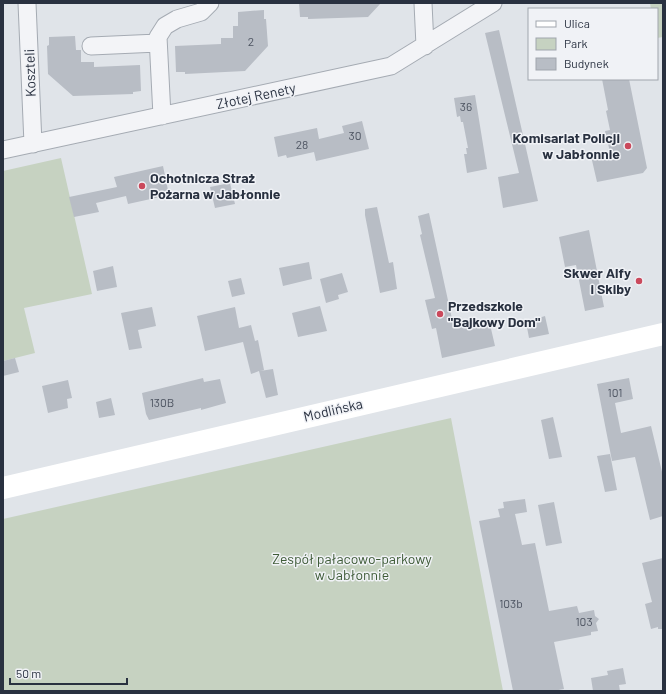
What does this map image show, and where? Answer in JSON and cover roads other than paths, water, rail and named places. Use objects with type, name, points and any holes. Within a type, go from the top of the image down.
[{"type":"main road","name":"Modlińska","points":[[3,488],[663,334]]},
{"type":"street","name":"Koszteli","points":[[27,3],[33,144]]},
{"type":"street","points":[[162,116],[158,37],[166,26],[177,19],[201,12],[210,3]]},
{"type":"street","points":[[423,3],[425,46]]},
{"type":"street","name":"Złotej Renety","points":[[3,150],[391,66],[493,3]]},
{"type":"street","points":[[90,46],[158,43]]},
{"type":"place","name":"Komisariat Policji w Jabłonnie","points":[[628,146]]},
{"type":"place","name":"Ochotnicza Straż Pożarna w Jabłonnie","points":[[142,186]]},
{"type":"place","name":"Skwer Alfy i Skiby","points":[[639,281]]},
{"type":"place","name":"Przedszkole \"Bajkowy Dom\"","points":[[440,314]]},
{"type":"park label","name":"Zespół pałacowo-parkowy w Jabłonnie","points":[[352,568]]}]
